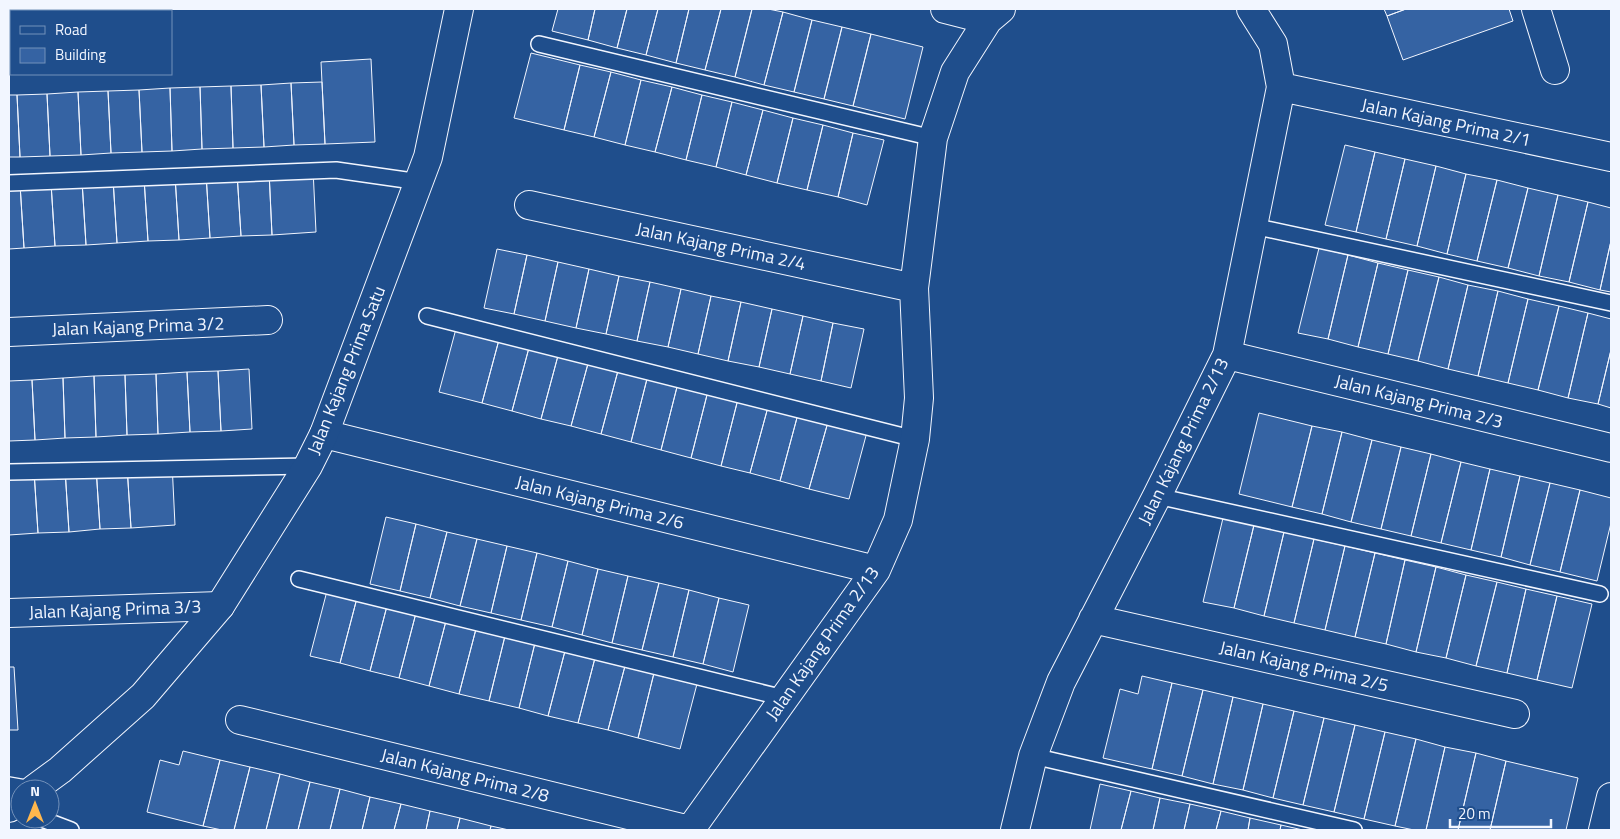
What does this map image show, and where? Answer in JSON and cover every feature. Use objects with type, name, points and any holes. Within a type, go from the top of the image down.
[{"type":"street","points":[[122,10],[144,9]]},
{"type":"street","name":"Jalan Kajang Prima Satu","points":[[47,779],[60,770],[143,696],[220,606],[308,466],[324,434],[420,182],[428,157],[459,9]]},
{"type":"street","points":[[945,9],[995,14]]},
{"type":"street","name":"Jalan Kajang Prima 2/13","points":[[1015,830],[1032,756],[1061,682],[1227,355],[1282,87],[1273,44],[1251,9]]},
{"type":"street","points":[[1536,9],[1555,70]]},
{"type":"street","name":"Jalan Kajang Prima 2/13","points":[[690,830],[876,570],[898,520],[915,439],[919,398],[914,288],[933,138],[955,72],[995,14]]},
{"type":"street","name":"Jalan Kajang Prima 2/1","points":[[1282,87],[1611,158]]},
{"type":"street","name":"Jalan Kajang Prima 2/4","points":[[529,205],[914,288]]},
{"type":"street","name":"Jalan Kajang Prima 3/2","points":[[9,332],[268,320]]},
{"type":"street","name":"Jalan Kajang Prima 2/3","points":[[1227,355],[1611,448]]},
{"type":"street","name":"Jalan Kajang Prima 2/6","points":[[324,434],[876,570]]},
{"type":"street","name":"Jalan Kajang Prima 3/3","points":[[9,613],[220,606]]},
{"type":"street","name":"Jalan Kajang Prima 2/5","points":[[1093,619],[1515,714]]},
{"type":"street","name":"Jalan Kajang Prima 2/8","points":[[240,720],[690,830]]},
{"type":"street","points":[[1603,830],[1611,798]]},
{"type":"lane","points":[[539,44],[933,138]]},
{"type":"lane","points":[[9,183],[336,170],[420,182]]},
{"type":"lane","points":[[1253,226],[1611,303]]},
{"type":"lane","points":[[427,316],[915,439]]},
{"type":"lane","points":[[9,472],[308,466]]},
{"type":"lane","points":[[1157,496],[1600,594]]},
{"type":"lane","points":[[299,579],[784,698]]},
{"type":"lane","points":[[1032,756],[1354,830]]},
{"type":"building","points":[[558,9],[595,9],[588,40],[552,31]]},
{"type":"building","points":[[595,9],[627,9],[617,48],[588,40]]},
{"type":"building","points":[[627,9],[658,9],[646,55],[617,48]]},
{"type":"building","points":[[658,9],[689,9],[676,63],[646,55]]},
{"type":"building","points":[[689,9],[721,9],[705,70],[676,63]]},
{"type":"building","points":[[721,9],[752,9],[735,77],[705,70]]},
{"type":"building","points":[[752,9],[768,9],[783,12],[764,85],[735,77]]},
{"type":"building","points":[[1384,9],[1406,9],[1387,16]]},
{"type":"building","points":[[1406,9],[1509,9],[1513,21],[1403,60],[1387,16]]},
{"type":"building","points":[[783,12],[812,20],[794,92],[764,85]]},
{"type":"building","points":[[812,20],[842,27],[824,99],[794,92]]},
{"type":"building","points":[[842,27],[871,34],[853,106],[824,99]]},
{"type":"building","points":[[871,34],[923,47],[905,119],[853,106]]},
{"type":"building","points":[[531,53],[580,65],[564,130],[514,118]]},
{"type":"building","points":[[371,59],[375,142],[325,144],[321,62]]},
{"type":"building","points":[[580,65],[611,72],[594,137],[564,130]]},
{"type":"building","points":[[611,72],[641,80],[625,145],[594,137]]},
{"type":"building","points":[[641,80],[672,87],[655,152],[625,145]]},
{"type":"building","points":[[322,82],[325,144],[294,145],[291,83]]},
{"type":"building","points":[[291,83],[294,145],[264,147],[261,85]]},
{"type":"building","points":[[261,85],[264,147],[233,148],[231,86]]},
{"type":"building","points":[[231,86],[233,148],[202,149],[200,87]]},
{"type":"building","points":[[200,87],[202,149],[172,151],[170,88]]},
{"type":"building","points":[[672,87],[702,95],[686,160],[655,152]]},
{"type":"building","points":[[170,88],[172,151],[142,152],[139,90]]},
{"type":"building","points":[[139,90],[142,152],[111,153],[108,91]]},
{"type":"building","points":[[108,91],[111,153],[81,155],[78,92]]},
{"type":"building","points":[[78,92],[81,155],[50,156],[47,94]]},
{"type":"building","points":[[47,94],[50,156],[20,157],[17,95]]},
{"type":"building","points":[[9,95],[17,95],[20,157],[9,157]]},
{"type":"building","points":[[702,95],[732,102],[716,167],[686,160]]},
{"type":"building","points":[[732,102],[763,110],[746,175],[716,167]]},
{"type":"building","points":[[763,110],[793,118],[777,183],[746,175]]},
{"type":"building","points":[[793,118],[823,125],[807,190],[777,183]]},
{"type":"building","points":[[823,125],[853,133],[838,197],[807,190]]},
{"type":"building","points":[[853,133],[884,140],[867,205],[838,197]]},
{"type":"building","points":[[1345,145],[1375,152],[1356,232],[1325,225]]},
{"type":"building","points":[[1375,152],[1405,159],[1386,239],[1356,232]]},
{"type":"building","points":[[1405,159],[1436,166],[1417,246],[1386,239]]},
{"type":"building","points":[[1436,166],[1466,174],[1447,254],[1417,246]]},
{"type":"building","points":[[313,169],[316,232],[272,235],[269,171]]},
{"type":"building","points":[[269,171],[272,235],[241,236],[237,173]]},
{"type":"building","points":[[237,173],[241,236],[210,238],[206,174]]},
{"type":"building","points":[[206,174],[210,238],[179,240],[175,176]]},
{"type":"building","points":[[1466,174],[1497,180],[1477,261],[1447,254]]},
{"type":"building","points":[[175,176],[179,240],[148,241],[144,178]]},
{"type":"building","points":[[144,178],[148,241],[117,243],[113,179]]},
{"type":"building","points":[[113,179],[117,243],[86,245],[82,181]]},
{"type":"building","points":[[1497,180],[1528,188],[1508,268],[1477,261]]},
{"type":"building","points":[[82,181],[86,245],[55,246],[51,183]]},
{"type":"building","points":[[51,183],[55,246],[24,248],[20,184]]},
{"type":"building","points":[[20,184],[24,248],[9,249],[9,185]]},
{"type":"building","points":[[1528,188],[1558,195],[1539,276],[1508,268]]},
{"type":"building","points":[[1558,195],[1588,202],[1569,282],[1539,276]]},
{"type":"building","points":[[1588,202],[1611,208],[1611,241],[1600,290],[1569,282]]},
{"type":"building","points":[[1611,241],[1611,292],[1600,290]]},
{"type":"building","points":[[1319,248],[1348,255],[1328,339],[1298,333]]},
{"type":"building","points":[[497,249],[527,255],[514,314],[484,308]]},
{"type":"building","points":[[527,255],[558,262],[545,321],[514,314]]},
{"type":"building","points":[[1348,255],[1378,263],[1358,347],[1328,339]]},
{"type":"building","points":[[558,262],[589,269],[576,328],[545,321]]},
{"type":"building","points":[[1378,263],[1408,270],[1388,354],[1358,347]]},
{"type":"building","points":[[589,269],[619,276],[606,334],[576,328]]},
{"type":"building","points":[[1408,270],[1439,277],[1418,361],[1388,354]]},
{"type":"building","points":[[619,276],[650,282],[637,341],[606,334]]},
{"type":"building","points":[[1439,277],[1468,285],[1448,369],[1418,361]]},
{"type":"building","points":[[650,282],[681,289],[668,347],[637,341]]},
{"type":"building","points":[[1468,285],[1498,291],[1478,376],[1448,369]]},
{"type":"building","points":[[681,289],[711,296],[698,354],[668,347]]},
{"type":"building","points":[[1498,291],[1528,299],[1508,383],[1478,376]]},
{"type":"building","points":[[711,296],[741,302],[728,361],[698,354]]},
{"type":"building","points":[[1528,299],[1559,306],[1538,390],[1508,383]]},
{"type":"building","points":[[741,302],[772,309],[759,367],[728,361]]},
{"type":"building","points":[[1559,306],[1588,313],[1568,398],[1538,390]]},
{"type":"building","points":[[772,309],[803,316],[790,374],[759,367]]},
{"type":"building","points":[[1588,313],[1611,319],[1611,350],[1598,404],[1568,398]]},
{"type":"building","points":[[803,316],[833,323],[821,381],[790,374]]},
{"type":"building","points":[[833,323],[864,329],[851,388],[821,381]]},
{"type":"building","points":[[457,325],[500,336],[482,403],[439,392]]},
{"type":"building","points":[[500,336],[530,344],[512,411],[482,403]]},
{"type":"building","points":[[530,344],[559,352],[541,419],[512,411]]},
{"type":"building","points":[[1611,350],[1611,408],[1598,404]]},
{"type":"building","points":[[559,352],[589,360],[571,426],[541,419]]},
{"type":"building","points":[[589,360],[619,367],[601,434],[571,426]]},
{"type":"building","points":[[619,367],[648,375],[631,442],[601,434]]},
{"type":"building","points":[[249,369],[252,429],[221,431],[218,371]]},
{"type":"building","points":[[218,371],[221,431],[190,432],[187,372]]},
{"type":"building","points":[[187,372],[190,432],[158,434],[156,374]]},
{"type":"building","points":[[156,374],[158,434],[127,435],[125,375]]},
{"type":"building","points":[[125,375],[127,435],[96,437],[94,376]]},
{"type":"building","points":[[648,375],[678,383],[661,450],[631,442]]},
{"type":"building","points":[[94,376],[96,437],[65,438],[63,378]]},
{"type":"building","points":[[63,378],[65,438],[35,440],[32,380]]},
{"type":"building","points":[[32,380],[35,440],[9,441],[9,381]]},
{"type":"building","points":[[678,383],[708,391],[691,458],[661,450]]},
{"type":"building","points":[[708,391],[738,399],[721,466],[691,458]]},
{"type":"building","points":[[738,399],[768,407],[750,473],[721,466]]},
{"type":"building","points":[[768,407],[798,414],[780,481],[750,473]]},
{"type":"building","points":[[1259,413],[1312,426],[1292,507],[1239,494]]},
{"type":"building","points":[[798,414],[828,422],[809,489],[780,481]]},
{"type":"building","points":[[828,422],[867,432],[849,499],[809,489]]},
{"type":"building","points":[[1312,426],[1342,432],[1322,514],[1292,507]]},
{"type":"building","points":[[1342,432],[1372,440],[1351,522],[1322,514]]},
{"type":"building","points":[[1372,440],[1401,447],[1381,529],[1351,522]]},
{"type":"building","points":[[1401,447],[1431,454],[1411,536],[1381,529]]},
{"type":"building","points":[[1431,454],[1461,462],[1441,543],[1411,536]]},
{"type":"building","points":[[1461,462],[1490,469],[1471,550],[1441,543]]},
{"type":"building","points":[[172,463],[175,525],[131,528],[127,466]]},
{"type":"building","points":[[127,466],[131,528],[100,529],[96,467]]},
{"type":"building","points":[[96,467],[100,529],[69,532],[65,469]]},
{"type":"building","points":[[65,469],[69,532],[38,533],[34,471]]},
{"type":"building","points":[[1490,469],[1520,476],[1501,557],[1471,550]]},
{"type":"building","points":[[34,471],[38,533],[9,535],[9,473]]},
{"type":"building","points":[[1520,476],[1550,483],[1530,565],[1501,557]]},
{"type":"building","points":[[1550,483],[1580,490],[1560,572],[1530,565]]},
{"type":"building","points":[[1580,490],[1611,498],[1611,523],[1597,581],[1560,572]]},
{"type":"building","points":[[386,517],[416,524],[400,591],[370,584]]},
{"type":"building","points":[[1223,518],[1254,525],[1234,608],[1203,602]]},
{"type":"building","points":[[416,524],[447,532],[430,598],[400,591]]},
{"type":"building","points":[[1254,525],[1284,532],[1264,616],[1234,608]]},
{"type":"building","points":[[447,532],[477,539],[460,606],[430,598]]},
{"type":"building","points":[[1284,532],[1314,539],[1294,623],[1264,616]]},
{"type":"building","points":[[477,539],[507,546],[491,613],[460,606]]},
{"type":"building","points":[[1314,539],[1345,546],[1325,630],[1294,623]]},
{"type":"building","points":[[507,546],[537,553],[521,620],[491,613]]},
{"type":"building","points":[[1345,546],[1375,553],[1355,637],[1325,630]]},
{"type":"building","points":[[537,553],[568,561],[552,627],[521,620]]},
{"type":"building","points":[[1375,553],[1405,560],[1386,644],[1355,637]]},
{"type":"building","points":[[1405,560],[1436,567],[1416,652],[1386,644]]},
{"type":"building","points":[[568,561],[598,569],[582,635],[552,627]]},
{"type":"building","points":[[1436,567],[1466,575],[1446,658],[1416,652]]},
{"type":"building","points":[[598,569],[628,576],[612,643],[582,635]]},
{"type":"building","points":[[1466,575],[1497,582],[1476,666],[1446,658]]},
{"type":"building","points":[[628,576],[659,583],[642,650],[612,643]]},
{"type":"building","points":[[1497,582],[1526,589],[1507,673],[1476,666]]},
{"type":"building","points":[[659,583],[689,590],[673,657],[642,650]]},
{"type":"building","points":[[1526,589],[1557,596],[1537,680],[1507,673]]},
{"type":"building","points":[[689,590],[719,598],[703,664],[673,657]]},
{"type":"building","points":[[327,591],[357,598],[340,663],[310,656]]},
{"type":"building","points":[[1557,596],[1592,604],[1572,688],[1537,680]]},
{"type":"building","points":[[357,598],[387,606],[370,671],[340,663]]},
{"type":"building","points":[[719,598],[749,605],[733,672],[703,664]]},
{"type":"building","points":[[387,606],[416,613],[399,678],[370,671]]},
{"type":"building","points":[[416,613],[446,621],[429,686],[399,678]]},
{"type":"building","points":[[446,621],[476,629],[459,694],[429,686]]},
{"type":"building","points":[[476,629],[505,636],[489,701],[459,694]]},
{"type":"building","points":[[505,636],[535,643],[519,708],[489,701]]},
{"type":"building","points":[[535,643],[565,651],[548,716],[519,708]]},
{"type":"building","points":[[565,651],[595,658],[578,723],[548,716]]},
{"type":"building","points":[[595,658],[625,666],[608,730],[578,723]]},
{"type":"building","points":[[625,666],[654,673],[638,738],[608,730]]},
{"type":"building","points":[[9,667],[14,667],[18,730],[9,730]]},
{"type":"building","points":[[654,673],[697,684],[680,749],[638,738]]},
{"type":"building","points":[[1142,676],[1172,683],[1152,769],[1103,758],[1120,689],[1138,694]]},
{"type":"building","points":[[1172,683],[1203,690],[1182,776],[1152,769]]},
{"type":"building","points":[[1203,690],[1233,697],[1213,784],[1182,776]]},
{"type":"building","points":[[1233,697],[1263,704],[1243,790],[1213,784]]},
{"type":"building","points":[[1263,704],[1294,711],[1273,798],[1243,790]]},
{"type":"building","points":[[1294,711],[1324,718],[1303,805],[1273,798]]},
{"type":"building","points":[[1324,718],[1355,725],[1334,812],[1303,805]]},
{"type":"building","points":[[1355,725],[1385,732],[1364,819],[1334,812]]},
{"type":"building","points":[[1385,732],[1416,739],[1395,826],[1364,819]]},
{"type":"building","points":[[1416,739],[1445,747],[1426,830],[1414,830],[1395,826]]},
{"type":"building","points":[[1445,747],[1476,753],[1458,830],[1426,830]]},
{"type":"building","points":[[183,751],[220,760],[203,826],[147,812],[160,760],[179,765]]},
{"type":"building","points":[[1476,753],[1506,761],[1490,830],[1458,830]]},
{"type":"building","points":[[220,760],[250,767],[234,830],[222,830],[203,826]]},
{"type":"building","points":[[1506,761],[1578,778],[1566,830],[1490,830]]},
{"type":"building","points":[[250,767],[280,774],[266,830],[234,830]]},
{"type":"building","points":[[280,774],[310,782],[298,830],[266,830]]},
{"type":"building","points":[[310,782],[340,789],[330,830],[298,830]]},
{"type":"building","points":[[1100,784],[1131,791],[1121,830],[1090,830]]},
{"type":"building","points":[[340,789],[370,797],[362,830],[330,830]]},
{"type":"building","points":[[1131,791],[1160,798],[1153,830],[1121,830]]},
{"type":"building","points":[[370,797],[401,804],[394,830],[362,830]]},
{"type":"building","points":[[1160,798],[1190,804],[1184,830],[1153,830]]},
{"type":"building","points":[[401,804],[430,811],[426,830],[394,830]]},
{"type":"building","points":[[1190,804],[1221,811],[1216,830],[1184,830]]},
{"type":"building","points":[[430,811],[460,818],[457,830],[426,830]]},
{"type":"building","points":[[1221,811],[1250,818],[1248,830],[1216,830]]},
{"type":"building","points":[[460,818],[491,826],[490,830],[457,830]]},
{"type":"building","points":[[1250,818],[1281,825],[1280,830],[1248,830]]},
{"type":"building","points":[[1281,825],[1303,830],[1280,830]]},
{"type":"building","points":[[491,826],[509,830],[490,830]]}]
